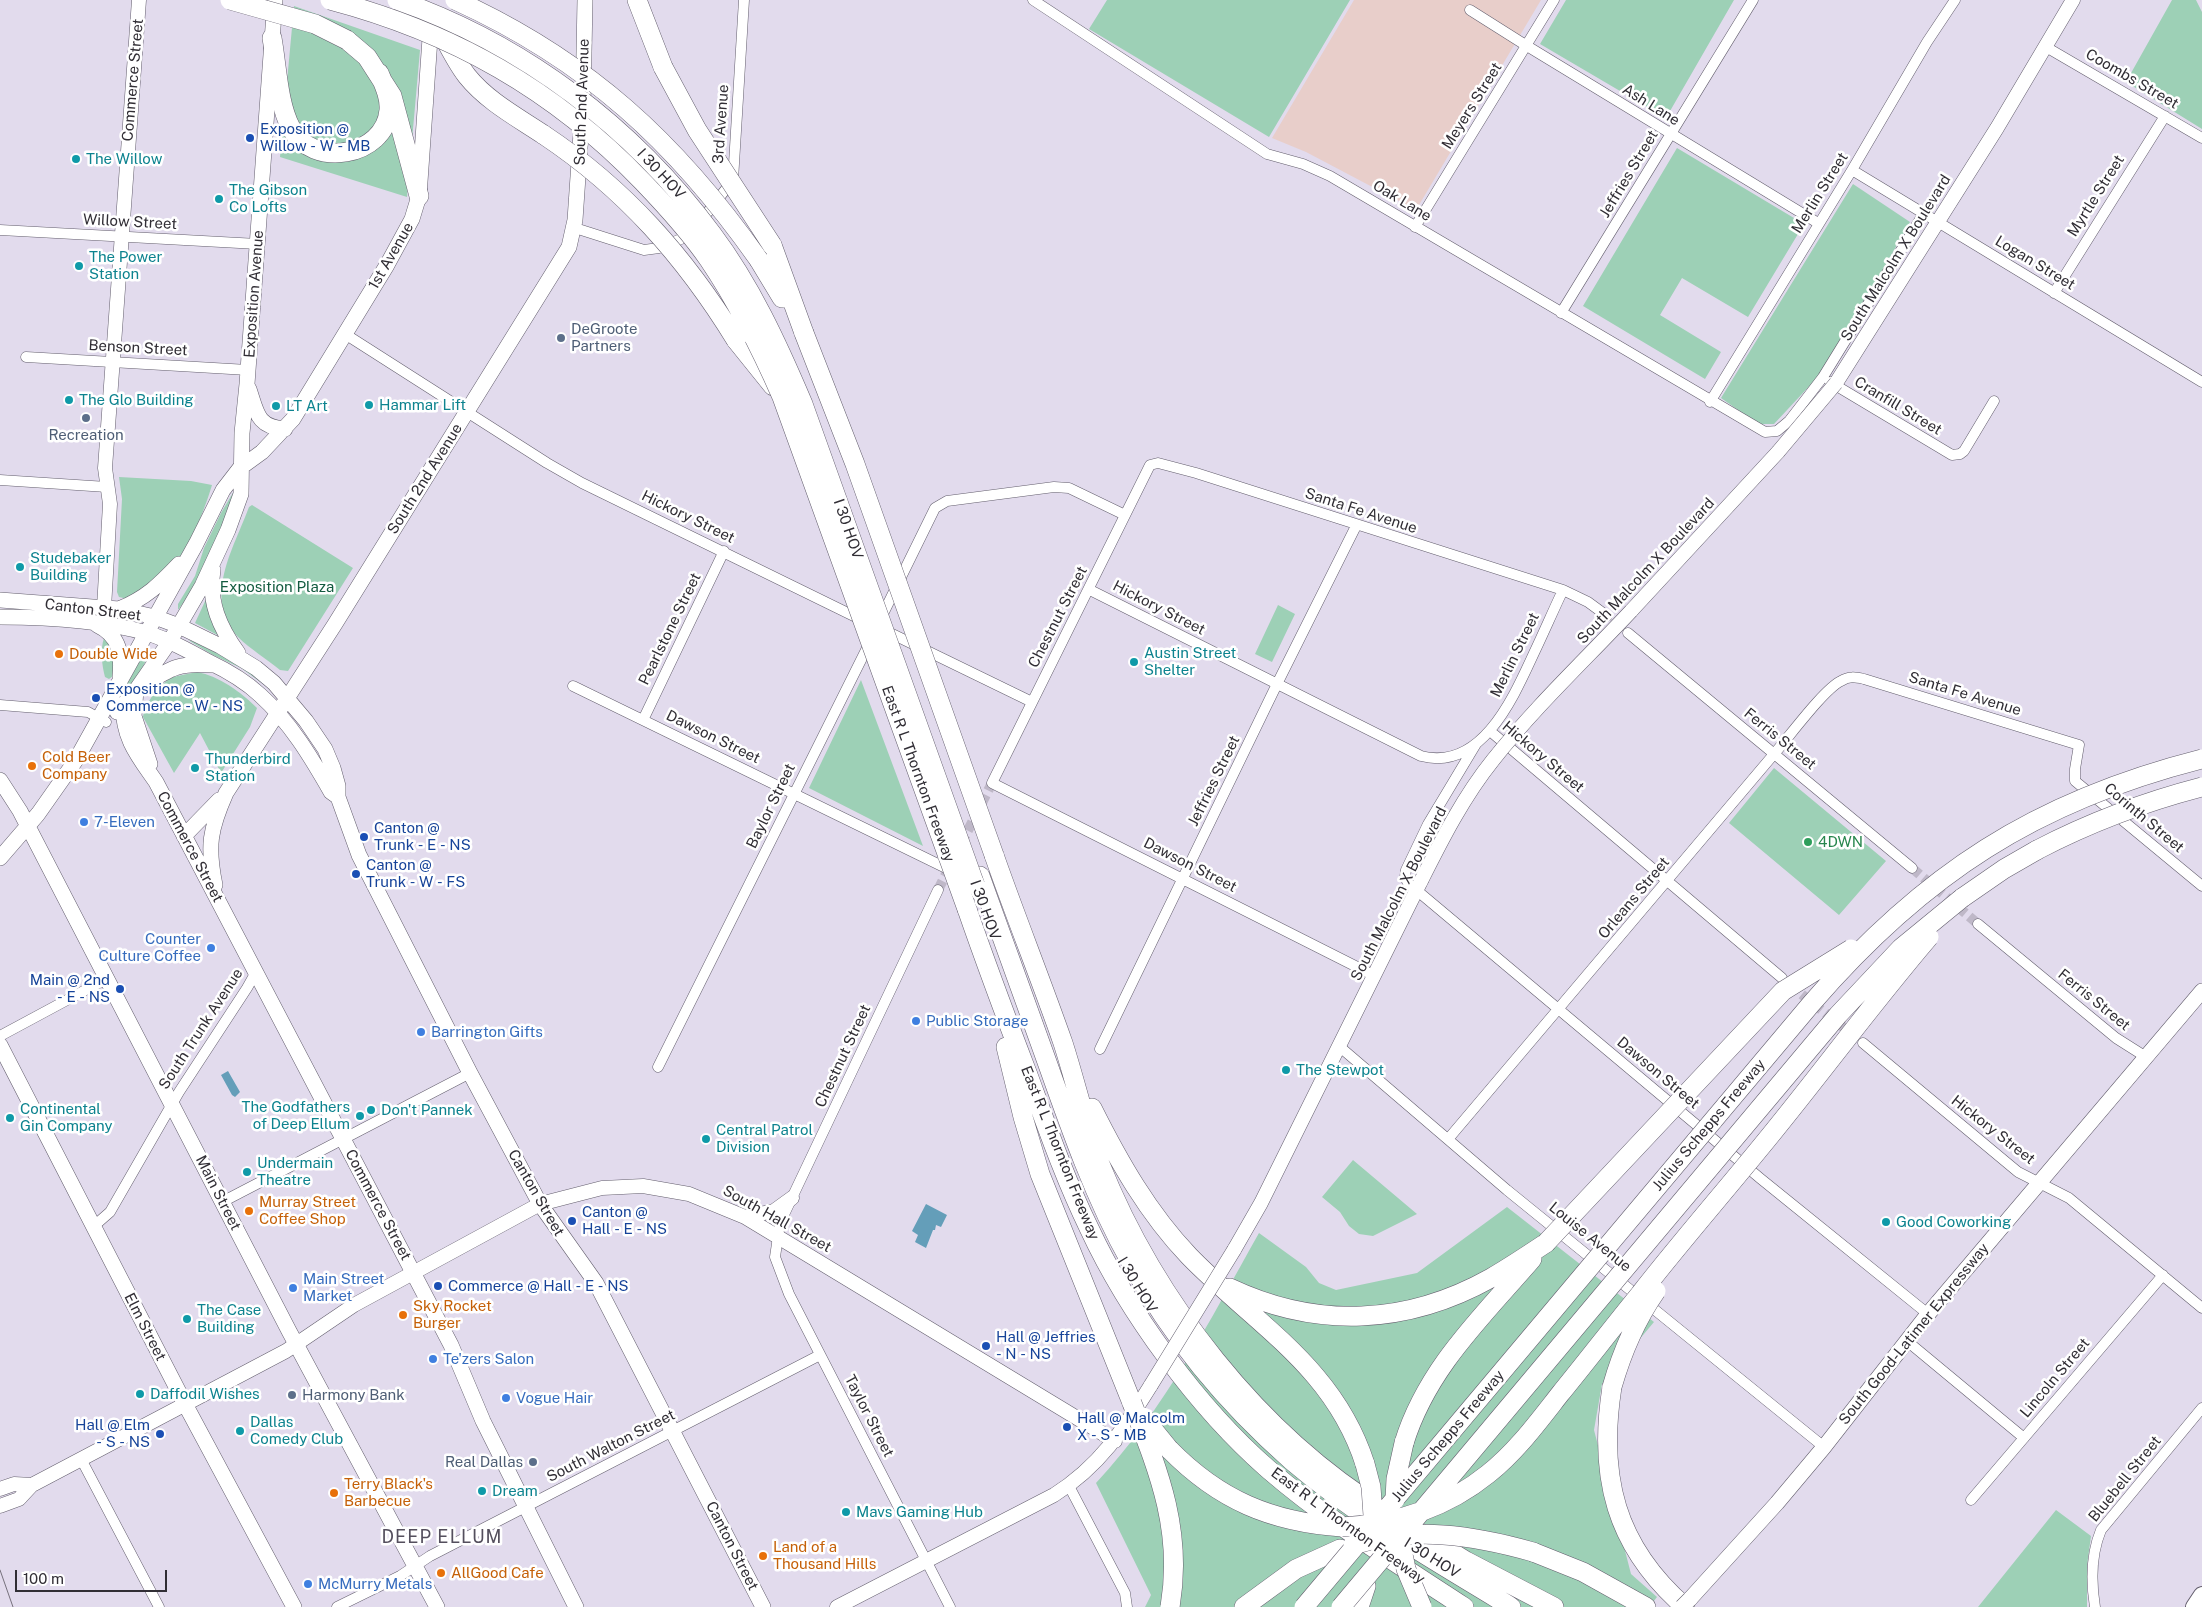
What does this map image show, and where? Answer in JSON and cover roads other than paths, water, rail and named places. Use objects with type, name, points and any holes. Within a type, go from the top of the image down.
[{"type":"highway","points":[[230,0],[315,24],[346,40],[367,58],[379,73],[392,96],[419,196]]},
{"type":"highway","name":"East R L Thornton Freeway","points":[[330,0],[396,20],[456,46],[514,76],[549,99],[580,123],[624,162],[665,205],[708,258],[760,347],[782,397],[1041,1111],[1089,1229],[1118,1283],[1150,1332],[1186,1380],[1226,1427],[1266,1468],[1327,1515],[1464,1607]]},
{"type":"highway","name":"I 30 HOV","points":[[397,0],[454,22],[486,39],[532,66],[579,98],[622,134],[659,170],[707,227],[728,256],[774,337],[803,404],[1092,1185],[1130,1263],[1170,1324],[1216,1384],[1259,1430],[1293,1461],[1361,1513],[1511,1607]]},
{"type":"highway","name":"East R L Thornton Freeway","points":[[455,0],[491,17],[559,57],[625,106],[665,143],[697,178],[729,218],[759,260],[804,333],[842,430],[1063,1044],[1100,1164],[1144,1256],[1173,1302],[1207,1351],[1244,1394],[1284,1433],[1353,1492],[1466,1561],[1554,1607]]},
{"type":"highway","points":[[637,0],[663,67],[697,130],[772,245],[804,333]]},
{"type":"highway","points":[[429,5],[459,64],[477,87],[607,183],[648,220],[690,270],[736,340],[782,397]]},
{"type":"highway","name":"I 30 HOV","points":[[429,5],[452,13],[505,40],[559,73],[595,100],[652,152],[690,195],[722,234],[754,284],[785,345],[817,422],[1083,1180],[1118,1255],[1164,1329],[1212,1392],[1295,1473],[1379,1536],[1490,1607]]},
{"type":"highway","points":[[272,38],[284,112],[291,129],[304,144],[323,153],[342,154],[361,147],[375,137],[383,127],[389,108],[387,94],[379,73]]},
{"type":"highway","name":"Julius Schepps Freeway","points":[[1304,1607],[1817,996],[1875,934],[1948,874],[2026,825],[2071,802],[2106,788],[2202,759]]},
{"type":"highway","name":"Julius Schepps Freeway","points":[[1341,1607],[1838,1015],[1901,948],[1962,898],[2004,869],[2070,833],[2132,808],[2202,787]]},
{"type":"highway","points":[[1686,1604],[1668,1592],[1647,1568],[1633,1546],[1621,1518],[1609,1475],[1606,1448],[1607,1416],[1612,1387],[1627,1341],[1639,1317],[1666,1277],[1761,1148],[1886,988],[1962,898]]},
{"type":"highway","points":[[1422,1607],[1406,1569],[1397,1526],[1396,1479],[1404,1443],[1417,1406],[1436,1374],[1456,1345],[1546,1243],[1783,991],[1875,934]]},
{"type":"highway","points":[[985,961],[1029,1139],[1071,1254],[1132,1403],[1161,1480],[1173,1534],[1175,1570],[1170,1607]]},
{"type":"highway","points":[[1063,1044],[1116,1157],[1164,1228],[1214,1279],[1301,1358],[1322,1382],[1346,1417],[1365,1464],[1374,1511],[1374,1537],[1366,1586],[1359,1607]]},
{"type":"highway","points":[[1132,1403],[1186,1467],[1211,1486],[1240,1503],[1269,1514],[1301,1522],[1342,1527],[1364,1526],[1402,1519],[1427,1510],[1466,1491],[1490,1473],[1509,1454],[1546,1412],[1702,1215],[1761,1148]]},
{"type":"highway","points":[[1214,1279],[1261,1300],[1289,1309],[1324,1316],[1353,1318],[1385,1315],[1441,1300],[1490,1278],[1546,1243]]},
{"type":"highway","points":[[1244,1607],[1296,1569],[1340,1549],[1388,1537],[1415,1534],[1449,1534],[1492,1541],[1533,1552],[1583,1572],[1646,1607]]},
{"type":"main road","name":"Exposition Avenue","points":[[103,720],[123,705],[136,690],[170,642],[216,556],[240,494],[240,468],[275,0]]},
{"type":"main road","name":"South 2nd Avenue","points":[[218,898],[210,850],[216,816],[226,793],[335,624],[569,247],[574,228],[583,104],[585,0]]},
{"type":"main road","name":"1st Avenue","points":[[240,468],[262,452],[285,429],[345,334],[412,219],[419,196],[429,5]]},
{"type":"main road","points":[[248,377],[256,412],[262,422],[267,426],[285,429]]},
{"type":"main road","name":"Exposition Avenue","points":[[1,856],[28,826],[103,720],[119,682],[156,618],[223,490],[240,468]]},
{"type":"main road","points":[[119,610],[156,589],[196,544]]},
{"type":"main road","points":[[216,556],[211,582],[215,612],[222,629],[242,658]]},
{"type":"main road","name":"Canton Street","points":[[0,600],[104,608],[156,618],[201,635],[242,658],[274,683],[287,697],[325,749],[337,778],[338,798],[359,855],[470,1073],[540,1204],[596,1283],[763,1607]]},
{"type":"main road","name":"Canton Street","points":[[0,617],[92,622],[147,633],[170,642],[237,676],[277,712],[303,746],[331,792],[338,798]]},
{"type":"main road","points":[[92,622],[110,633],[120,649],[122,658],[119,682]]},
{"type":"main road","points":[[136,690],[164,672],[180,665],[217,666]]},
{"type":"main road","name":"Commerce Street","points":[[136,690],[134,716],[156,782]]},
{"type":"main road","name":"Commerce Street","points":[[123,705],[123,722],[135,750],[156,782],[218,898],[414,1273],[451,1345],[483,1421],[576,1607]]},
{"type":"main road","name":"Main Street","points":[[0,780],[28,826],[296,1345],[416,1565],[436,1607]]},
{"type":"main road","name":"South 2nd Avenue","points":[[184,836],[226,793]]},
{"type":"main road","name":"South Good-Latimer Expressway","points":[[1686,1604],[1777,1503],[1824,1447],[1928,1314],[2202,990]]},
{"type":"main road","name":"Elm Street","points":[[0,1045],[185,1404],[294,1607]]},
{"type":"main road","points":[[2194,1607],[2202,1595]]},
{"type":"street","name":"Commerce Street","points":[[104,608],[110,516],[105,468],[127,143],[133,105],[139,0]]},
{"type":"street","name":"3rd Avenue","points":[[574,228],[644,250],[659,248],[681,239],[700,222],[733,180],[744,0]]},
{"type":"street","name":"Oak Lane","points":[[1033,0],[1268,154],[1303,164],[1330,176],[1757,429],[1765,432],[1777,431],[1789,421],[1823,377]]},
{"type":"street","name":"Meyers Street","points":[[1415,227],[1554,0]]},
{"type":"street","name":"Jeffries Street","points":[[1561,313],[1753,0]]},
{"type":"street","name":"Merlin Street","points":[[1710,402],[1852,170],[1927,42],[1955,0]]},
{"type":"street","name":"South Malcolm X Boulevard","points":[[837,1607],[1054,1495],[1069,1486],[1099,1459],[1115,1441],[1234,1250],[1261,1203],[1449,828],[1493,761],[1516,732],[1725,510],[1814,412],[1846,369],[1928,240],[2073,0]]},
{"type":"street","name":"Ash Lane","points":[[1470,10],[1670,135],[1818,223]]},
{"type":"street","name":"Coombs Street","points":[[2046,46],[2202,138]]},
{"type":"street","name":"Myrtle Street","points":[[2054,293],[2165,116]]},
{"type":"street","name":"Logan Street","points":[[1852,170],[2202,382]]},
{"type":"street","points":[[1823,377],[1924,213]]},
{"type":"street","name":"Willow Street","points":[[0,230],[258,244]]},
{"type":"street","name":"Hickory Street","points":[[345,334],[582,483],[1032,702]]},
{"type":"street","name":"Benson Street","points":[[26,357],[113,362],[248,377]]},
{"type":"street","name":"Cranfill Street","points":[[1823,377],[1952,455],[1960,454],[1971,441],[1994,401]]},
{"type":"street","name":"Santa Fe Avenue","points":[[1150,465],[1158,464],[1196,473],[1356,526],[1563,590],[1588,602],[1607,616]]},
{"type":"street","name":"Chestnut Street","points":[[992,783],[1090,590],[1150,465]]},
{"type":"street","points":[[0,480],[107,486]]},
{"type":"street","name":"Baylor Street","points":[[658,1067],[935,508],[947,501],[1054,486],[1069,488],[1125,515]]},
{"type":"street","name":"Jeffries Street","points":[[1100,1050],[1277,684],[1356,526]]},
{"type":"street","name":"Pearlstone Street","points":[[643,720],[724,551]]},
{"type":"street","name":"Hickory Street","points":[[1090,590],[1421,756],[1431,758],[1448,757],[1476,744],[1490,731],[1782,978]]},
{"type":"street","name":"Merlin Street","points":[[1490,731],[1515,693],[1563,590]]},
{"type":"street","name":"Ferris Street","points":[[1628,633],[1912,868]]},
{"type":"street","name":"Santa Fe Avenue","points":[[1843,680],[1852,677],[1864,679],[2079,745],[2075,769]]},
{"type":"street","name":"Orleans Street","points":[[1449,1138],[1829,690],[1843,680]]},
{"type":"street","name":"Dawson Street","points":[[572,686],[948,870]]},
{"type":"street","points":[[0,705],[88,712],[103,720]]},
{"type":"street","points":[[1419,886],[1408,883],[1405,877],[1406,870],[1428,824],[1476,744]]},
{"type":"street","name":"Corinth Street","points":[[2075,769],[2075,781],[2202,886]]},
{"type":"street","name":"Dawson Street","points":[[992,783],[1184,878],[1375,976]]},
{"type":"street","name":"Dawson Street","points":[[1419,886],[1559,1010],[1761,1179],[1928,1314]]},
{"type":"street","name":"Chestnut Street","points":[[777,1235],[780,1223],[938,890]]},
{"type":"street","name":"Ferris Street","points":[[1978,924],[2116,1038],[2146,1057]]},
{"type":"street","name":"South Trunk Avenue","points":[[94,1226],[110,1212],[172,1103],[256,972]]},
{"type":"street","points":[[0,1036],[106,979]]},
{"type":"street","name":"Hickory Street","points":[[1863,1044],[2018,1172],[2069,1198],[2202,1308]]},
{"type":"street","name":"Louise Avenue","points":[[1340,1048],[1449,1138],[1507,1190],[1824,1447]]},
{"type":"street","points":[[222,1202],[470,1073]]},
{"type":"street","name":"South Hall Street","points":[[32,1485],[296,1345],[354,1305],[540,1204],[602,1188],[643,1186],[689,1194],[745,1216],[1115,1441]]},
{"type":"street","points":[[745,1216],[774,1211],[792,1198]]},
{"type":"street","name":"Taylor Street","points":[[777,1235],[775,1257],[788,1294],[950,1607]]},
{"type":"street","name":"Lincoln Street","points":[[1970,1500],[2163,1275]]},
{"type":"street","points":[[1907,1341],[2024,1438]]},
{"type":"street","name":"South Walton Street","points":[[337,1607],[400,1576],[416,1565],[526,1507],[820,1355]]},
{"type":"street","name":"Bluebell Street","points":[[2095,1607],[2093,1570],[2095,1544],[2102,1530],[2202,1408]]},
{"type":"street","points":[[81,1459],[159,1607]]},
{"type":"street","points":[[0,1489],[14,1484],[32,1485]]},
{"type":"street","points":[[0,1506],[19,1499],[32,1485]]},
{"type":"street","points":[[1069,1486],[1127,1603]]},
{"type":"water","points":[[228,1071],[240,1092],[235,1097],[221,1075]]},
{"type":"water","points":[[926,1204],[947,1215],[941,1227],[936,1225],[926,1248],[915,1242],[918,1235],[912,1231]]},
{"type":"tunnel","points":[[961,844],[992,783]]},
{"type":"tunnel","points":[[938,890],[951,864]]},
{"type":"tunnel","points":[[1912,868],[1978,924]]},
{"type":"tunnel","points":[[1790,985],[1853,1035]]},
{"type":"tram line","points":[[0,1570],[13,1607]]},
{"type":"place","name":"Exposition @ Willow - W - MB","points":[[250,138]]},
{"type":"place","name":"The Willow","points":[[76,159]]},
{"type":"place","name":"The Gibson Co Lofts","points":[[219,199]]},
{"type":"place","name":"The Power Station","points":[[79,266]]},
{"type":"place","name":"DeGroote Partners","points":[[561,338]]},
{"type":"place","name":"The Glo Building","points":[[69,400]]},
{"type":"place","name":"Hammar Lift","points":[[369,405]]},
{"type":"place","name":"LT Art","points":[[276,406]]},
{"type":"place","name":"Recreation","points":[[86,418]]},
{"type":"place","name":"Studebaker Building","points":[[20,567]]},
{"type":"place","name":"Double Wide","points":[[59,654]]},
{"type":"place","name":"Austin Street Shelter","points":[[1134,662]]},
{"type":"place","name":"Exposition @ Commerce - W - NS","points":[[96,698]]},
{"type":"place","name":"Cold Beer Company","points":[[32,766]]},
{"type":"place","name":"Thunderbird Station","points":[[195,768]]},
{"type":"place","name":"7-Eleven","points":[[84,822]]},
{"type":"place","name":"Canton @ Trunk - E - NS","points":[[364,837]]},
{"type":"place","name":"4DWN","points":[[1808,842]]},
{"type":"place","name":"Canton @ Trunk - W - FS","points":[[356,874]]},
{"type":"place","name":"Counter Culture Coffee","points":[[211,948]]},
{"type":"place","name":"Main @ 2nd - E - NS","points":[[120,989]]},
{"type":"place","name":"Public Storage","points":[[916,1021]]},
{"type":"place","name":"Barrington Gifts","points":[[421,1032]]},
{"type":"place","name":"The Stewpot","points":[[1286,1070]]},
{"type":"place","name":"Don't Pannek","points":[[371,1110]]},
{"type":"place","name":"The Godfathers of Deep Ellum","points":[[360,1116]]},
{"type":"place","name":"Continental Gin Company","points":[[10,1118]]},
{"type":"place","name":"Central Patrol Division","points":[[706,1139]]},
{"type":"place","name":"Undermain Theatre","points":[[247,1172]]},
{"type":"place","name":"Murray Street Coffee Shop","points":[[249,1211]]},
{"type":"place","name":"Canton @ Hall - E - NS","points":[[572,1221]]},
{"type":"place","name":"Good Coworking","points":[[1886,1222]]},
{"type":"place","name":"Commerce @ Hall - E - NS","points":[[438,1286]]},
{"type":"place","name":"Main Street Market","points":[[293,1288]]},
{"type":"place","name":"Sky Rocket Burger","points":[[403,1315]]},
{"type":"place","name":"The Case Building","points":[[187,1319]]},
{"type":"place","name":"Hall @ Jeffries - N - NS","points":[[986,1346]]},
{"type":"place","name":"Te'zers Salon","points":[[433,1359]]},
{"type":"place","name":"Daffodil Wishes","points":[[140,1394]]},
{"type":"place","name":"Harmony Bank","points":[[292,1395]]},
{"type":"place","name":"Vogue Hair","points":[[506,1398]]},
{"type":"place","name":"Hall @ Malcolm X - S - MB","points":[[1067,1427]]},
{"type":"place","name":"Dallas Comedy Club","points":[[240,1431]]},
{"type":"place","name":"Hall @ Elm - S - NS","points":[[160,1434]]},
{"type":"place","name":"Real Dallas","points":[[533,1462]]},
{"type":"place","name":"Dream","points":[[482,1491]]},
{"type":"place","name":"Terry Black's Barbecue","points":[[334,1493]]},
{"type":"place","name":"Mavs Gaming Hub","points":[[846,1512]]},
{"type":"place","name":"Land of a Thousand Hills","points":[[763,1556]]},
{"type":"place","name":"AllGood Cafe","points":[[441,1573]]},
{"type":"place","name":"McMurry Metals","points":[[308,1584]]},
{"type":"district","name":"DEEP ELLUM","points":[[442,1537]]},
{"type":"park label","name":"Exposition Plaza","points":[[277,587]]}]
